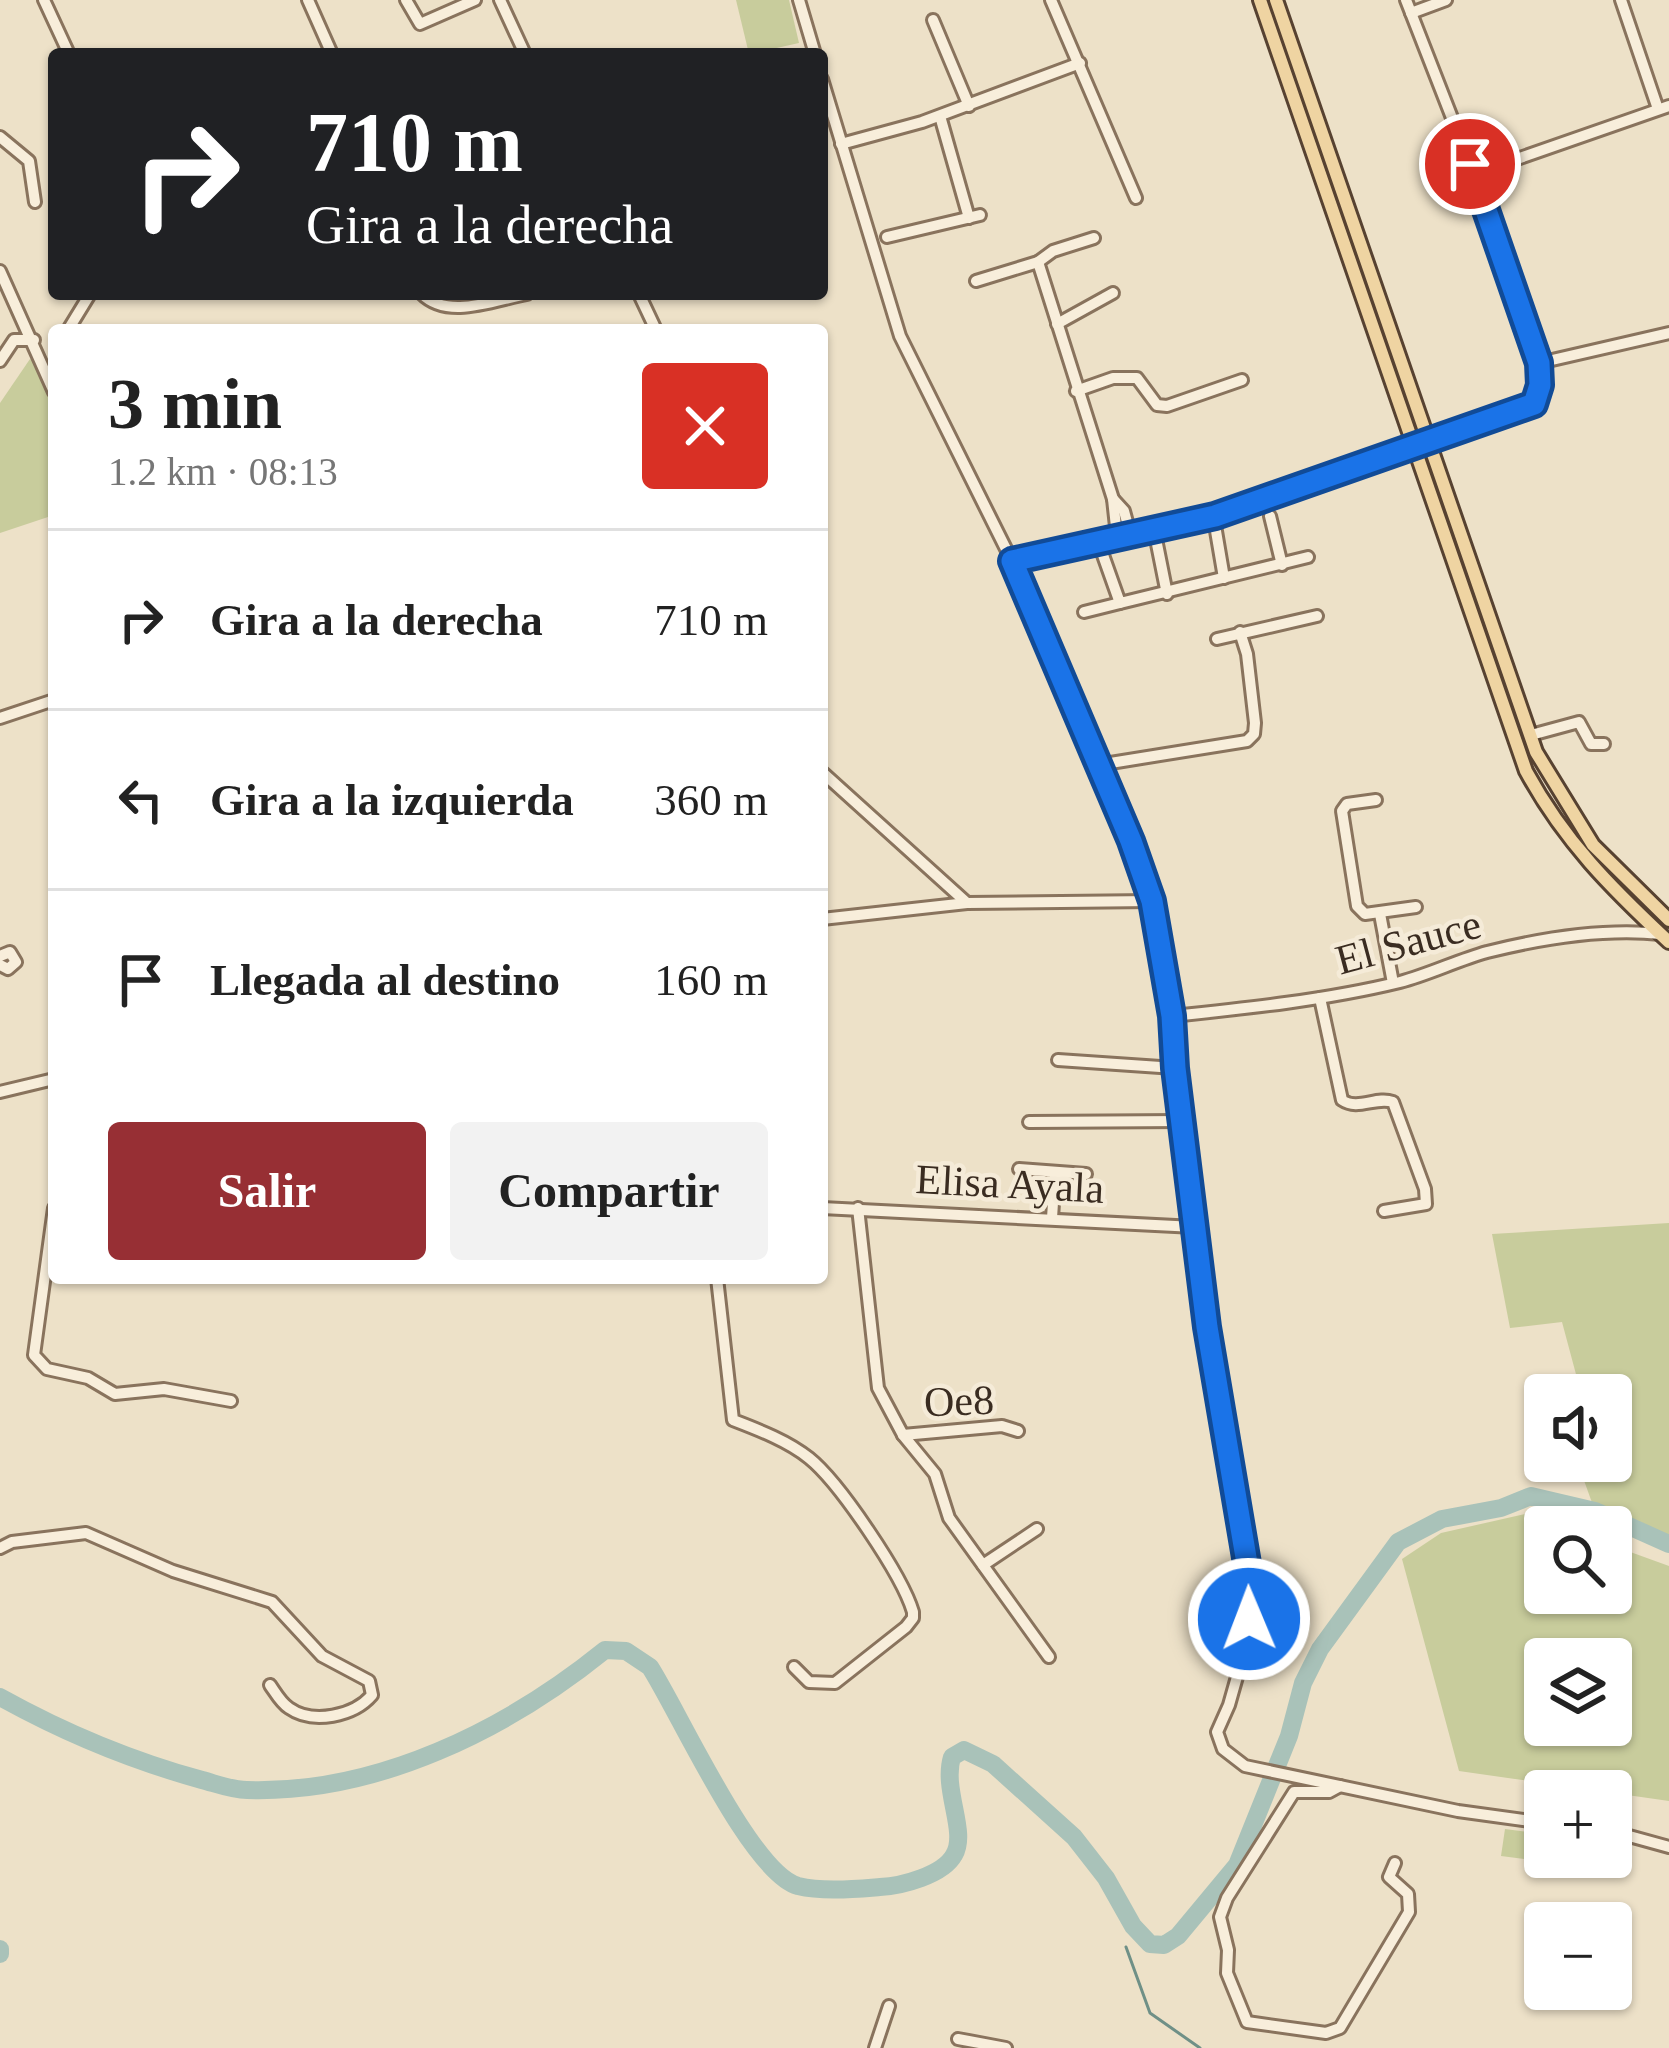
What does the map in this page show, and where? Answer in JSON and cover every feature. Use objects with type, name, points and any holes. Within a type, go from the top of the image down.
[{"type":"main road","points":[[1260,0],[1526,771],[1577,852],[1665,938]]},
{"type":"main road","points":[[1276,0],[1531,735],[1561,797],[1592,844],[1669,920]]},
{"type":"street","points":[[44,0],[66,48]]},
{"type":"street","points":[[308,0],[329,48]]},
{"type":"street","points":[[406,0],[420,24],[475,0]]},
{"type":"street","points":[[500,0],[522,48]]},
{"type":"street","points":[[799,0],[813,48]]},
{"type":"street","points":[[1051,0],[1136,198]]},
{"type":"street","points":[[1012,561],[1215,516],[1534,404],[1540,385],[1539,363],[1474,174],[1408,6],[1446,0]]},
{"type":"street","points":[[1474,174],[1664,107],[1621,0]]},
{"type":"street","points":[[933,20],[969,106]]},
{"type":"street","points":[[841,144],[940,116],[1080,63]]},
{"type":"street","points":[[828,100],[900,336],[1012,561],[1152,901],[1172,1016],[1207,1327],[1252,1593],[1246,1645],[1217,1732],[1222,1749],[1253,1768],[1524,1820]]},
{"type":"street","points":[[887,237],[975,216],[940,116]]},
{"type":"street","points":[[0,137],[29,160],[34,202]]},
{"type":"street","points":[[976,281],[1094,238]]},
{"type":"street","points":[[1038,262],[1124,534]]},
{"type":"street","points":[[0,272],[48,376]]},
{"type":"street","points":[[1057,324],[1113,293]]},
{"type":"street","points":[[428,300],[447,309],[494,300]]},
{"type":"street","points":[[1539,363],[1669,333]]},
{"type":"street","points":[[2,354],[21,337],[34,340]]},
{"type":"street","points":[[42,359],[48,352]]},
{"type":"street","points":[[1076,391],[1127,376],[1137,378],[1157,405],[1167,406],[1242,380]]},
{"type":"street","points":[[1270,516],[1282,565]]},
{"type":"street","points":[[1216,531],[1224,578]]},
{"type":"street","points":[[1099,541],[1120,603]]},
{"type":"street","points":[[1157,544],[1166,594]]},
{"type":"street","points":[[1084,612],[1308,557]]},
{"type":"street","points":[[1217,639],[1317,616]]},
{"type":"street","points":[[1098,765],[1247,741],[1255,723],[1240,632]]},
{"type":"street","points":[[0,718],[48,702]]},
{"type":"street","points":[[1531,735],[1579,722],[1592,744],[1604,744]]},
{"type":"street","points":[[828,777],[967,903]]},
{"type":"street","points":[[1376,800],[1347,804],[1342,811],[1357,906],[1365,914],[1416,908]]},
{"type":"street","points":[[828,918],[967,903],[1152,901]]},
{"type":"street","points":[[1380,914],[1393,983]]},
{"type":"street","name":"El Sauce","points":[[1172,1016],[1320,998],[1393,983],[1486,952],[1565,937],[1630,931],[1665,938]]},
{"type":"street","points":[[1320,998],[1342,1100],[1354,1105],[1394,1102],[1426,1189],[1426,1204],[1384,1211]]},
{"type":"street","points":[[1058,1060],[1175,1068]]},
{"type":"street","points":[[0,1092],[48,1080]]},
{"type":"street","points":[[1029,1122],[1183,1120]]},
{"type":"street","points":[[1019,1169],[1086,1174]]},
{"type":"street","points":[[1052,1218],[1055,1172]]},
{"type":"street","name":"Elisa Ayala","points":[[828,1208],[1195,1227]]},
{"type":"street","points":[[858,1208],[878,1388],[903,1435],[935,1474],[950,1518],[1048,1657]]},
{"type":"street","points":[[48,1252],[34,1355],[38,1363],[88,1378],[115,1394],[164,1389],[231,1401]]},
{"type":"street","points":[[718,1284],[734,1420],[797,1449],[823,1470],[889,1565],[913,1612],[906,1627],[835,1683],[809,1682],[794,1667]]},
{"type":"street","name":"Oe8","points":[[903,1435],[1002,1426],[1018,1431]]},
{"type":"street","points":[[983,1565],[1036,1529]]},
{"type":"street","points":[[0,1548],[12,1542],[86,1533],[173,1571],[272,1602],[322,1656],[369,1681],[372,1695],[359,1707],[316,1718],[287,1708],[270,1684]]},
{"type":"street","points":[[1340,1786],[1329,1792],[1294,1792],[1227,1898],[1220,1917],[1228,1950],[1227,1973],[1247,2022],[1326,2033],[1340,2028],[1408,1912],[1408,1894],[1389,1877],[1395,1863]]},
{"type":"street","points":[[1632,1837],[1669,1847]]},
{"type":"street","points":[[875,2048],[890,2006]]},
{"type":"street","points":[[958,2039],[1006,2048]]},
{"type":"green space","points":[[736,0],[789,0],[799,43],[748,48]]},
{"type":"green space","points":[[30,359],[37,362],[48,396],[48,517],[0,533],[0,403]]},
{"type":"green space","points":[[1669,1223],[1669,1544],[1632,1528],[1632,1506],[1593,1506],[1585,1482],[1632,1482],[1632,1374],[1576,1374],[1562,1322],[1510,1328],[1492,1234]]},
{"type":"green space","points":[[1524,1514],[1524,1614],[1632,1614],[1632,1553],[1669,1566],[1669,1801],[1632,1796],[1632,1770],[1524,1770],[1524,1780],[1459,1771],[1402,1559],[1441,1533]]},
{"type":"green space","points":[[1505,1829],[1524,1831],[1524,1859],[1501,1856]]},
{"type":"waterway","points":[[0,1697],[99,1744],[176,1772],[236,1789],[296,1788],[391,1769],[438,1751],[526,1706],[605,1650],[626,1651],[650,1667],[759,1853],[779,1875],[798,1886],[889,1886],[921,1878],[949,1862],[958,1846],[950,1770],[952,1757],[964,1750],[993,1764],[1074,1837],[1106,1878],[1133,1926],[1150,1944],[1164,1945],[1178,1936],[1237,1865],[1289,1736],[1303,1683],[1320,1649],[1398,1542],[1442,1519],[1501,1508],[1531,1496],[1595,1511],[1669,1544]]},
{"type":"waterway","points":[[1126,1947],[1150,2013],[1200,2048]]},
{"type":"waterway","points":[[0,1949],[0,1954]]},
{"type":"route","points":[[1249,1619],[1252,1593],[1240,1503],[1207,1327],[1172,1016],[1152,901],[1012,561],[1215,516],[1534,404],[1540,385],[1539,363],[1470,164]]}]
